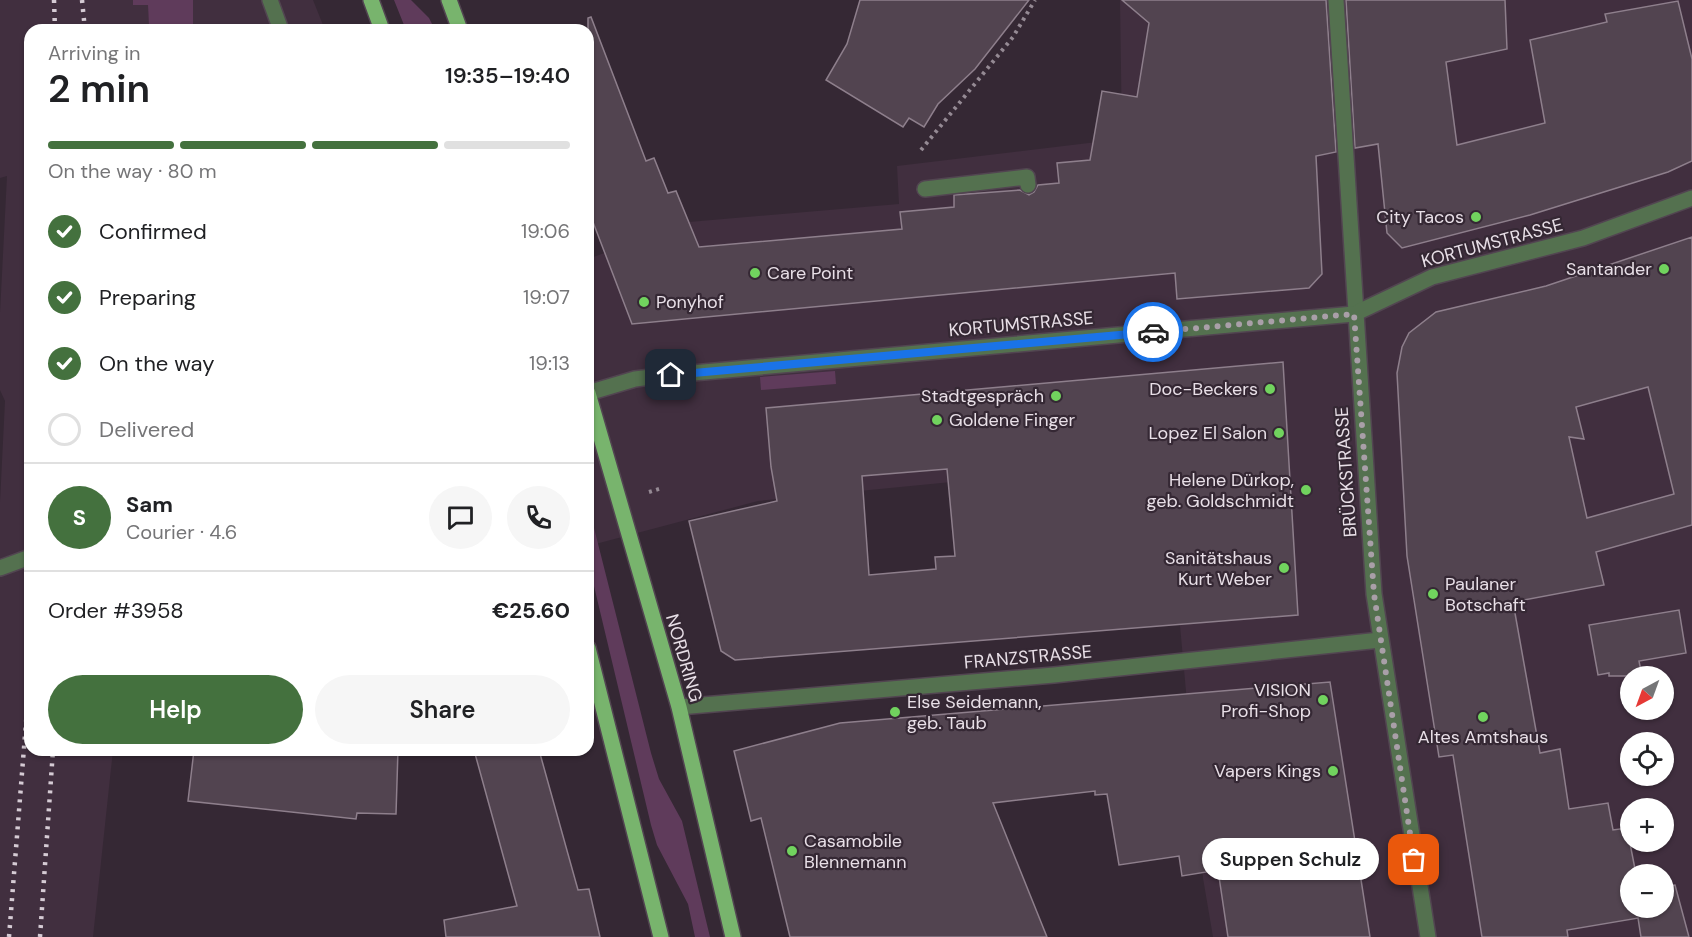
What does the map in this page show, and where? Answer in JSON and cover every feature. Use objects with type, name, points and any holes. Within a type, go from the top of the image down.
[{"type":"main road","points":[[371,0],[380,24]]},
{"type":"main road","points":[[449,0],[458,24]]},
{"type":"main road","name":"NORDRING","points":[[594,414],[679,707],[733,937]]},
{"type":"main road","points":[[594,672],[660,937]]},
{"type":"street","points":[[270,0],[279,24]]},
{"type":"street","name":"BRÜCKSTRASSE","points":[[1336,0],[1354,314],[1374,594],[1428,937]]},
{"type":"street","points":[[925,189],[1027,177],[1028,185]]},
{"type":"street","name":"KORTUMSTRASSE","points":[[594,391],[635,379],[658,376],[1354,314],[1432,277],[1583,238],[1692,198]]},
{"type":"street","points":[[0,568],[24,559]]},
{"type":"street","name":"FRANZSTRASSE","points":[[679,707],[1054,675],[1380,640]]},
{"type":"path","points":[[921,150],[1013,37],[1035,0]]},
{"type":"path","points":[[645,493],[662,488]]},
{"type":"shaded area","points":[[0,0],[133,0],[133,5],[148,5],[149,24],[24,24],[24,756],[112,756],[93,937],[0,937],[0,502],[5,401],[0,390],[0,313],[7,176],[0,178]]},
{"type":"shaded area","points":[[133,0],[193,0],[193,24],[149,24],[148,5],[133,5]]},
{"type":"shaded area","points":[[193,0],[313,0],[323,24],[193,24]]},
{"type":"shaded area","points":[[394,0],[411,0],[432,24],[404,24]]},
{"type":"shaded area","points":[[1120,0],[1692,0],[1692,937],[1213,937],[1203,878],[1165,461],[758,501],[594,544],[594,257],[689,222],[899,204],[897,166],[1122,139]]},
{"type":"shaded area","points":[[835,371],[836,384],[761,390],[760,377]]},
{"type":"shaded area","points":[[594,528],[651,753],[659,779],[682,821],[710,937],[695,937],[688,904],[657,845],[594,586]]},
{"type":"building","points":[[860,0],[1029,0],[975,69],[938,104],[924,127],[909,118],[903,127],[826,80],[847,44]]},
{"type":"building","points":[[1122,0],[1326,0],[1336,152],[1316,156],[1322,274],[1309,288],[1177,299],[1175,273],[632,324],[594,225],[594,25],[646,161],[654,158],[668,193],[676,191],[699,247],[902,229],[900,212],[954,207],[954,195],[1020,190],[1029,195],[1038,185],[1059,183],[1057,163],[1090,160],[1102,91],[1137,97],[1149,23]]},
{"type":"building","points":[[1346,0],[1505,0],[1507,49],[1446,62],[1457,145],[1545,123],[1530,40],[1607,22],[1605,14],[1678,1],[1692,59],[1692,161],[1668,172],[1530,215],[1402,248],[1387,233],[1378,144],[1355,148]]},
{"type":"building","points":[[591,17],[594,24],[588,24],[588,18]]},
{"type":"building","points":[[1692,237],[1692,525],[1596,552],[1604,585],[1513,602],[1540,753],[1560,749],[1569,809],[1608,803],[1613,830],[1620,829],[1620,852],[1632,852],[1634,864],[1620,864],[1620,918],[1638,918],[1567,930],[1568,937],[1482,937],[1453,755],[1439,757],[1407,556],[1397,373],[1402,347],[1409,333],[1436,312],[1546,286]],"holes":[[[1648,387],[1674,494],[1587,518],[1569,437],[1584,439],[1576,407]]]},
{"type":"building","points":[[1283,362],[1298,615],[735,660],[721,651],[689,521],[777,501],[771,467],[766,408]],"holes":[[[947,469],[955,556],[935,557],[936,569],[869,575],[862,476]]]},
{"type":"building","points":[[1679,610],[1686,653],[1639,661],[1640,666],[1620,666],[1620,676],[1609,676],[1609,673],[1598,675],[1589,625]]},
{"type":"building","points":[[1330,682],[1370,937],[1228,937],[1218,870],[1182,876],[1179,856],[1119,865],[1107,794],[1095,795],[1095,791],[993,803],[1047,937],[790,937],[761,818],[751,821],[734,751],[840,723]]},
{"type":"building","points":[[193,756],[398,756],[396,814],[357,813],[356,819],[188,801]]},
{"type":"building","points":[[476,756],[541,756],[578,890],[589,889],[600,937],[446,937],[444,920],[517,906]]},
{"type":"building","points":[[1675,885],[1689,937],[1641,937],[1638,918],[1674,918]]},
{"type":"railway","points":[[54,0],[55,24]]},
{"type":"railway","points":[[82,0],[84,24]]},
{"type":"railway","points":[[9,937],[24,748]]},
{"type":"railway","points":[[40,937],[53,756]]},
{"type":"way so far","points":[[1153,332],[1354,314],[1374,594],[1414,860]]},
{"type":"place","name":"City Tacos","points":[[1476,217]]},
{"type":"place","name":"Santander","points":[[1664,269]]},
{"type":"place","name":"Care Point","points":[[755,273]]},
{"type":"place","name":"Ponyhof","points":[[644,302]]},
{"type":"place","name":"Doc-Beckers","points":[[1270,389]]},
{"type":"place","name":"Stadtgespräch","points":[[1056,396]]},
{"type":"place","name":"Goldene Finger","points":[[937,420]]},
{"type":"place","name":"Lopez El Salon","points":[[1279,433]]},
{"type":"place","name":"Helene Dürkop, geb. Goldschmidt","points":[[1306,490]]},
{"type":"place","name":"Sanitätshaus Kurt Weber","points":[[1284,568]]},
{"type":"place","name":"Paulaner Botschaft","points":[[1433,594]]},
{"type":"place","name":"VISION Profi-Shop","points":[[1323,700]]},
{"type":"place","name":"Else Seidemann, geb. Taub","points":[[895,712]]},
{"type":"place","name":"Altes Amtshaus","points":[[1483,717]]},
{"type":"place","name":"Vapers Kings","points":[[1333,771]]},
{"type":"place","name":"Casamobile Blennemann","points":[[792,851]]},
{"type":"place","name":"Suppen Schulz","points":[[1414,860]]},
{"type":"route","points":[[671,375],[1153,332]]}]
